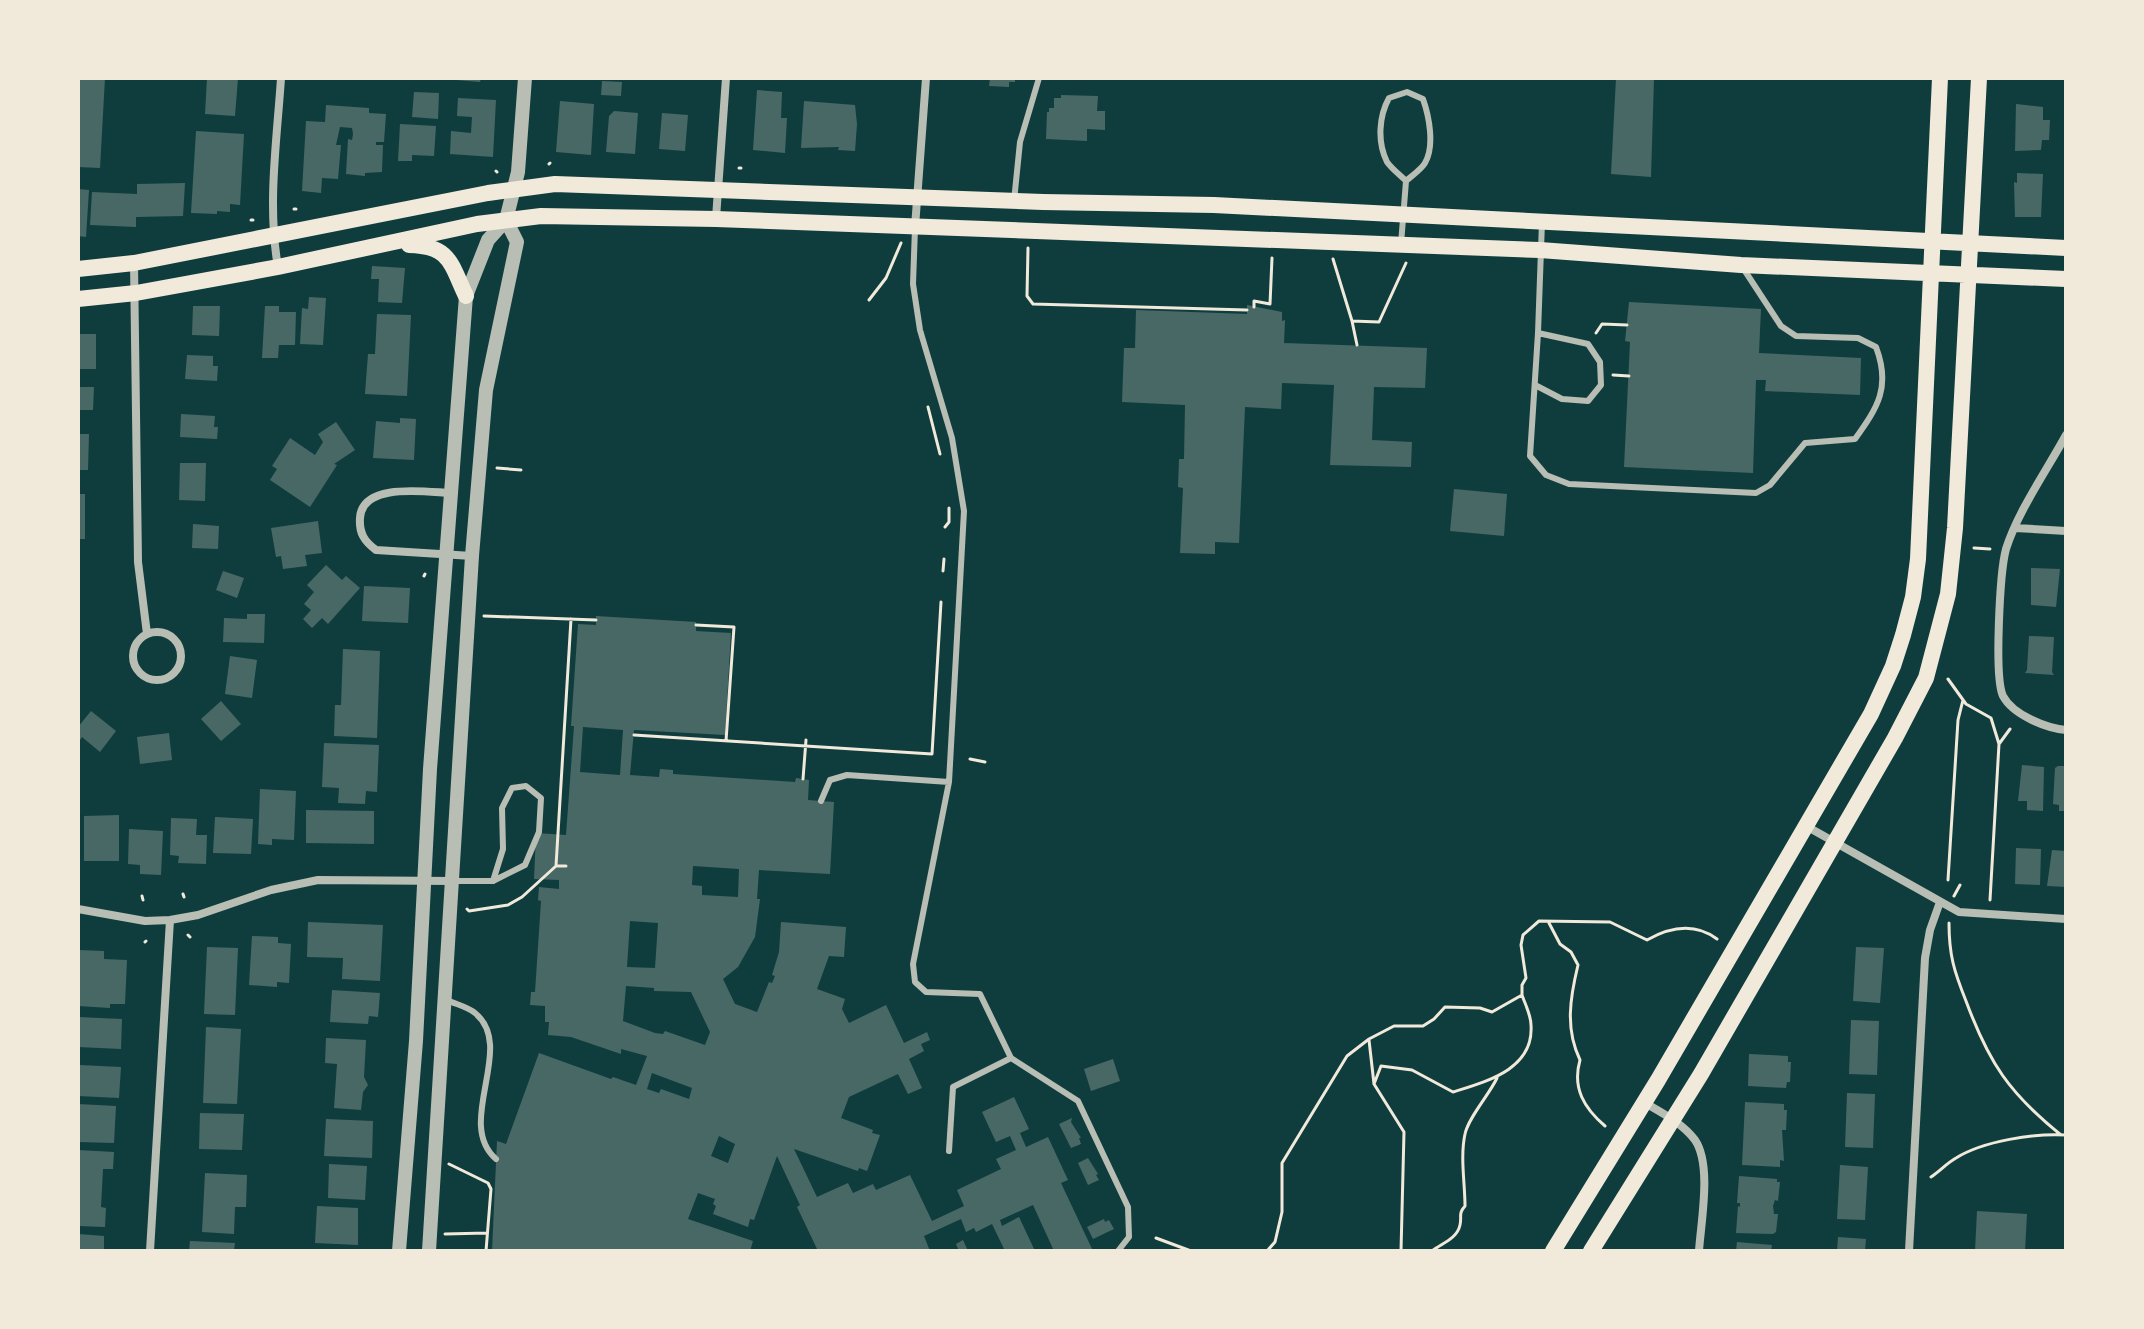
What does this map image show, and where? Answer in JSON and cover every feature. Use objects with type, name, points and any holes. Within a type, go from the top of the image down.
[{"type":"main road","points":[[1553,1251],[1806,826],[1871,714],[1893,666],[1913,597],[1918,559],[1940,78]]},
{"type":"main road","points":[[1591,1251],[1673,1119],[1835,843],[1926,678],[1948,594],[1955,528],[1979,78]]},
{"type":"main road","points":[[78,269],[134,263],[514,189],[555,184],[1214,205],[2066,248]]},
{"type":"main road","points":[[78,299],[136,293],[506,220],[541,216],[915,227],[1404,252],[1540,250],[1741,265],[2066,279]]},
{"type":"main road","points":[[379,245],[429,245],[440,250],[466,296]]},
{"type":"street","points":[[278,267],[273,237],[281,78]]},
{"type":"street","points":[[399,1251],[430,769],[466,296],[488,240],[506,220],[519,163],[525,78]]},
{"type":"street","points":[[716,219],[726,78]]},
{"type":"street","points":[[915,227],[926,78]]},
{"type":"street","points":[[429,1251],[472,556],[486,390],[517,242],[506,220]]},
{"type":"street","points":[[134,263],[138,562],[147,634]]},
{"type":"street","points":[[2066,435],[2015,528],[2007,549],[2003,569],[2000,686],[2012,706],[2049,728],[2066,730]]},
{"type":"street","points":[[450,493],[402,491],[379,495],[367,501],[360,512],[360,533],[376,550],[472,556]]},
{"type":"street","points":[[2015,528],[2066,531]]},
{"type":"street","points":[[162,631],[179,645],[182,653],[178,668],[167,678],[150,679],[137,670],[133,662],[135,645],[147,634],[162,631]]},
{"type":"street","points":[[1806,826],[1940,902],[1968,913],[2066,919]]},
{"type":"street","points":[[78,909],[148,921],[170,920],[198,915],[271,890],[318,880],[453,881]]},
{"type":"street","points":[[1909,1251],[1925,958],[1930,930],[1940,902]]},
{"type":"street","points":[[150,1251],[170,920]]},
{"type":"street","points":[[1644,1102],[1673,1119],[1695,1141],[1702,1159],[1699,1251]]},
{"type":"lane","points":[[1014,201],[1020,142],[1039,78]]},
{"type":"lane","points":[[1404,252],[1402,216],[1406,181],[1425,163],[1429,148],[1429,114],[1423,99],[1407,92],[1389,98],[1381,111],[1381,143],[1388,162],[1406,181]]},
{"type":"lane","points":[[1542,222],[1530,456],[1546,475],[1569,484],[1756,493],[1770,485],[1805,443],[1855,439],[1879,405],[1884,368],[1876,347],[1858,338],[1796,336],[1781,326],[1741,265]]},
{"type":"lane","points":[[915,227],[913,284],[920,330],[952,438],[964,511],[949,782],[913,964],[915,982],[926,992],[980,994],[1011,1058],[1078,1101],[1128,1207],[1129,1237],[1118,1251]]},
{"type":"lane","points":[[1535,385],[1562,399],[1588,401],[1601,385],[1600,362],[1588,344],[1538,333]]},
{"type":"lane","points":[[821,801],[830,780],[847,775],[949,782]]},
{"type":"lane","points":[[453,881],[493,881],[525,865],[539,832],[541,798],[526,786],[512,788],[502,808],[503,849],[493,881]]},
{"type":"lane","points":[[445,999],[474,1012],[485,1025],[490,1045],[481,1140],[496,1159]]},
{"type":"lane","points":[[949,1151],[953,1087],[1011,1058]]},
{"type":"path","points":[[869,300],[886,278],[901,243]]},
{"type":"path","points":[[1028,244],[1027,296],[1033,304],[1247,310]]},
{"type":"path","points":[[1352,321],[1379,322],[1404,252]]},
{"type":"path","points":[[1254,307],[1254,301],[1270,304],[1272,254]]},
{"type":"path","points":[[1333,257],[1357,345]]},
{"type":"path","points":[[1602,324],[1627,325]]},
{"type":"path","points":[[1617,375],[1629,376]]},
{"type":"path","points":[[493,468],[521,470]]},
{"type":"path","points":[[1974,548],[1990,549]]},
{"type":"path","points":[[943,571],[944,559]]},
{"type":"path","points":[[634,735],[933,754],[941,602]]},
{"type":"path","points":[[484,616],[596,620]]},
{"type":"path","points":[[469,911],[508,905],[539,883],[556,866],[571,619]]},
{"type":"path","points":[[696,625],[734,627],[726,741]]},
{"type":"path","points":[[1948,679],[1963,700],[1991,718],[1999,744],[1990,900]]},
{"type":"path","points":[[1948,880],[1958,720],[1963,700]]},
{"type":"path","points":[[1999,744],[2010,729]]},
{"type":"path","points":[[803,779],[806,740]]},
{"type":"path","points":[[970,759],[985,762]]},
{"type":"path","points":[[556,866],[566,866]]},
{"type":"path","points":[[1951,899],[1960,885]]},
{"type":"path","points":[[1432,1251],[1450,1241],[1460,1226],[1460,1211],[1465,1206],[1465,1134],[1471,1120],[1497,1078],[1505,1069],[1522,1060],[1531,1039],[1531,1020],[1522,995],[1526,978],[1521,945],[1528,928],[1539,921],[1610,922],[1647,940],[1666,929],[1684,928],[1708,932],[1717,939]]},
{"type":"path","points":[[1548,921],[1560,944],[1571,952],[1578,965],[1571,993],[1569,1027],[1571,1042],[1580,1060],[1575,1075],[1577,1091],[1605,1126]]},
{"type":"path","points":[[1949,923],[1950,960],[1992,1063],[2020,1099],[2064,1135]]},
{"type":"path","points":[[1267,1251],[1275,1242],[1282,1212],[1282,1163],[1347,1056],[1369,1039],[1394,1026],[1423,1026],[1445,1007],[1480,1008],[1492,1012],[1522,995]]},
{"type":"path","points":[[1369,1039],[1374,1084],[1404,1132],[1401,1251]]},
{"type":"path","points":[[1374,1084],[1381,1066],[1412,1070],[1453,1092],[1497,1078]]},
{"type":"path","points":[[1931,1177],[1957,1157],[1981,1147],[2010,1139],[2064,1135]]},
{"type":"path","points":[[449,1164],[488,1183],[491,1189],[486,1251]]},
{"type":"path","points":[[445,1234],[487,1233]]},
{"type":"path","points":[[1156,1238],[1191,1251]]},
{"type":"building","points":[[78,78],[105,78],[100,168],[78,167]]},
{"type":"building","points":[[207,78],[238,78],[235,116],[205,114]]},
{"type":"building","points":[[456,78],[481,78],[480,82]]},
{"type":"building","points":[[990,78],[1015,78],[1015,82],[1009,82],[1009,87],[989,86]]},
{"type":"building","points":[[1616,78],[1654,78],[1651,177],[1611,174]]},
{"type":"building","points":[[602,81],[622,82],[621,96],[601,95]]},
{"type":"building","points":[[757,90],[782,92],[781,118],[787,118],[785,153],[753,150]]},
{"type":"building","points":[[414,92],[439,93],[438,119],[412,117]]},
{"type":"building","points":[[1061,95],[1098,96],[1097,111],[1105,111],[1105,130],[1087,129],[1087,141],[1046,139],[1047,112],[1049,108],[1054,108],[1054,98],[1061,98]]},
{"type":"building","points":[[458,98],[496,100],[493,157],[450,154],[451,131],[471,133],[472,117],[457,116]]},
{"type":"building","points":[[560,101],[594,104],[591,155],[556,152]]},
{"type":"building","points":[[804,101],[855,105],[855,151],[838,150],[839,147],[801,148]]},
{"type":"building","points":[[2016,104],[2043,107],[2043,120],[2050,120],[2049,140],[2042,140],[2041,150],[2015,151]]},
{"type":"building","points":[[326,105],[369,108],[369,113],[386,114],[384,142],[376,142],[376,145],[383,145],[382,172],[365,173],[365,176],[346,174],[348,139],[352,140],[353,134],[352,128],[340,127],[336,145],[341,145],[338,179],[322,178],[321,193],[302,191],[306,121],[325,122]]},
{"type":"building","points":[[614,111],[638,113],[635,154],[606,152],[609,116]]},
{"type":"building","points":[[662,113],[688,115],[685,151],[659,149]]},
{"type":"building","points":[[400,124],[436,126],[434,156],[412,155],[412,161],[398,161]]},
{"type":"building","points":[[196,131],[244,134],[240,205],[230,204],[230,212],[191,213]]},
{"type":"building","points":[[2017,173],[2043,174],[2041,217],[2015,217],[2014,182],[2017,183]]},
{"type":"building","points":[[185,183],[183,216],[136,217],[136,227],[90,225],[92,192],[137,194],[137,184]]},
{"type":"building","points":[[78,189],[89,190],[86,237],[78,236]]},
{"type":"building","points":[[372,266],[405,268],[402,303],[378,302],[379,279],[371,279]]},
{"type":"building","points":[[309,297],[326,298],[323,345],[300,344],[302,308],[308,309]]},
{"type":"building","points":[[1629,302],[1761,309],[1759,353],[1861,358],[1860,395],[1765,391],[1766,380],[1756,380],[1753,473],[1624,467],[1630,342],[1625,341]]},
{"type":"building","points":[[1247,305],[1282,312],[1282,321],[1285,320],[1284,343],[1427,348],[1425,388],[1374,387],[1372,440],[1412,442],[1411,467],[1330,465],[1334,385],[1282,383],[1281,409],[1245,407],[1239,543],[1215,542],[1215,554],[1180,553],[1183,488],[1178,487],[1179,459],[1184,459],[1185,405],[1122,402],[1124,348],[1135,348],[1136,310],[1247,314]]},
{"type":"building","points":[[193,306],[220,306],[219,336],[192,335]]},
{"type":"building","points":[[265,306],[279,306],[279,312],[296,312],[295,345],[279,345],[278,358],[262,358]]},
{"type":"building","points":[[377,314],[411,315],[407,396],[365,394],[368,354],[375,354]]},
{"type":"building","points":[[78,334],[96,334],[96,369],[78,369]]},
{"type":"building","points":[[187,355],[213,356],[213,366],[218,366],[217,381],[185,379]]},
{"type":"building","points":[[78,387],[94,387],[93,410],[78,410]]},
{"type":"building","points":[[181,414],[215,416],[217,439],[180,437]]},
{"type":"building","points":[[400,418],[416,419],[414,460],[373,458],[376,421],[400,423]]},
{"type":"building","points":[[336,422],[355,450],[334,464],[337,465],[310,507],[270,480],[277,469],[272,466],[290,438],[315,455],[323,442],[318,434]]},
{"type":"building","points":[[78,434],[89,434],[88,470],[78,470]]},
{"type":"building","points":[[180,463],[206,463],[205,501],[179,500]]},
{"type":"building","points":[[1454,489],[1507,494],[1504,536],[1450,531]]},
{"type":"building","points":[[78,494],[85,494],[85,539],[78,539]]},
{"type":"building","points":[[318,521],[322,553],[305,555],[307,566],[283,569],[281,556],[276,557],[271,528]]},
{"type":"building","points":[[193,524],[219,526],[218,549],[192,548]]},
{"type":"building","points":[[326,565],[342,580],[346,576],[360,588],[328,624],[322,618],[312,628],[303,619],[311,610],[304,604],[314,592],[307,585]]},
{"type":"building","points":[[2031,568],[2060,569],[2056,607],[2031,605]]},
{"type":"building","points":[[223,571],[244,578],[237,598],[216,590]]},
{"type":"building","points":[[364,586],[410,588],[408,623],[362,621]]},
{"type":"building","points":[[247,614],[265,614],[264,643],[223,642],[224,618],[247,619]]},
{"type":"building","points":[[596,616],[696,622],[696,631],[731,633],[725,735],[634,730],[630,775],[659,777],[660,769],[673,770],[673,774],[795,782],[796,778],[809,780],[808,800],[834,802],[830,874],[759,870],[757,899],[760,899],[755,937],[738,967],[723,979],[735,1004],[757,1012],[769,982],[772,983],[775,976],[772,975],[779,952],[781,922],[846,927],[844,957],[829,956],[817,989],[845,999],[842,1009],[849,1023],[886,1005],[904,1043],[927,1032],[930,1040],[921,1044],[924,1051],[909,1059],[922,1088],[908,1094],[898,1074],[849,1097],[841,1118],[880,1135],[867,1171],[859,1168],[858,1171],[794,1149],[817,1197],[848,1183],[853,1193],[873,1184],[876,1190],[910,1175],[932,1221],[964,1206],[957,1190],[1001,1169],[996,1159],[1016,1150],[1010,1136],[996,1142],[982,1112],[1014,1097],[1029,1129],[1020,1133],[1026,1147],[1048,1137],[1068,1180],[1061,1183],[1093,1251],[1054,1251],[1033,1205],[1000,1220],[1002,1226],[1019,1217],[1035,1251],[1005,1251],[992,1224],[976,1232],[974,1228],[966,1232],[961,1219],[924,1236],[930,1251],[818,1251],[777,1156],[754,1220],[750,1219],[748,1227],[713,1214],[715,1199],[698,1193],[688,1219],[753,1241],[750,1251],[492,1251],[497,1141],[506,1144],[539,1053],[636,1085],[647,1056],[621,1049],[621,1054],[571,1037],[548,1035],[545,1006],[530,1005],[531,992],[535,992],[541,901],[538,900],[539,887],[559,889],[559,880],[534,879],[536,833],[566,835],[578,624],[596,625]],"holes":[[[583,727],[623,730],[620,775],[580,772]],[[693,866],[739,869],[738,897],[702,895],[702,886],[692,885]],[[630,921],[658,923],[655,968],[627,967]],[[626,986],[654,988],[654,991],[691,992],[710,1032],[705,1045],[665,1031],[663,1034],[655,1033],[623,1021]],[[652,1073],[692,1088],[689,1099],[661,1089],[659,1093],[647,1089]],[[719,1136],[735,1144],[728,1163],[711,1156]]]},
{"type":"building","points":[[2029,636],[2054,637],[2054,675],[2025,673]]},
{"type":"building","points":[[343,649],[380,651],[377,738],[334,736],[335,705],[341,705]]},
{"type":"building","points":[[230,656],[257,660],[252,698],[225,694]]},
{"type":"building","points":[[221,701],[241,724],[221,741],[201,719]]},
{"type":"building","points":[[91,711],[116,731],[100,752],[82,737],[78,743],[78,727]]},
{"type":"building","points":[[169,733],[172,760],[140,764],[137,737]]},
{"type":"building","points":[[324,743],[379,745],[377,792],[366,791],[365,804],[338,803],[339,788],[322,787]]},
{"type":"building","points":[[2022,765],[2044,767],[2043,811],[2027,810],[2027,801],[2018,801]]},
{"type":"building","points":[[2066,766],[2066,811],[2059,811],[2059,805],[2053,804],[2055,768]]},
{"type":"building","points":[[260,789],[296,791],[294,840],[272,839],[272,845],[258,844]]},
{"type":"building","points":[[306,810],[374,811],[374,844],[306,843]]},
{"type":"building","points":[[119,815],[119,861],[84,861],[84,816]]},
{"type":"building","points":[[215,817],[253,819],[251,854],[213,853]]},
{"type":"building","points":[[171,818],[197,819],[196,835],[207,835],[206,864],[178,863],[179,856],[170,855]]},
{"type":"building","points":[[129,829],[163,831],[161,875],[140,874],[140,865],[128,864]]},
{"type":"building","points":[[2016,848],[2041,849],[2040,885],[2015,884]]},
{"type":"building","points":[[2052,850],[2066,851],[2066,887],[2047,886]]},
{"type":"building","points":[[308,922],[383,925],[380,981],[342,979],[343,958],[307,957]]},
{"type":"building","points":[[252,936],[278,937],[278,943],[291,944],[289,983],[277,982],[277,987],[249,985]]},
{"type":"building","points":[[207,947],[238,948],[235,1015],[204,1014]]},
{"type":"building","points":[[1856,947],[1884,948],[1880,1003],[1853,1001]]},
{"type":"building","points":[[79,950],[104,951],[104,959],[127,960],[125,1004],[110,1004],[110,1008],[78,1006]]},
{"type":"building","points":[[332,990],[380,993],[378,1017],[369,1016],[368,1024],[330,1022]]},
{"type":"building","points":[[78,1017],[122,1019],[121,1049],[78,1047]]},
{"type":"building","points":[[1851,1020],[1879,1021],[1877,1075],[1849,1074]]},
{"type":"building","points":[[206,1027],[241,1029],[237,1104],[203,1103]]},
{"type":"building","points":[[326,1038],[366,1040],[364,1077],[368,1085],[363,1092],[361,1110],[334,1108],[337,1064],[325,1063]]},
{"type":"building","points":[[1749,1054],[1788,1056],[1788,1062],[1791,1062],[1790,1082],[1787,1082],[1786,1088],[1748,1086]]},
{"type":"building","points":[[1113,1059],[1120,1081],[1091,1091],[1084,1069]]},
{"type":"building","points":[[80,1065],[121,1067],[119,1098],[78,1096]]},
{"type":"building","points":[[1847,1093],[1875,1094],[1873,1148],[1845,1147]]},
{"type":"building","points":[[1745,1102],[1784,1104],[1784,1110],[1787,1110],[1786,1130],[1782,1130],[1784,1161],[1780,1160],[1780,1167],[1742,1165]]},
{"type":"building","points":[[78,1104],[116,1106],[114,1143],[78,1142]]},
{"type":"building","points":[[200,1113],[244,1114],[242,1150],[199,1149]]},
{"type":"building","points":[[1072,1118],[1081,1144],[1071,1148],[1059,1124]]},
{"type":"building","points":[[326,1119],[373,1121],[372,1158],[324,1156]]},
{"type":"building","points":[[78,1150],[114,1152],[113,1169],[103,1169],[101,1207],[106,1208],[105,1227],[78,1226]]},
{"type":"building","points":[[1088,1158],[1099,1180],[1088,1185],[1078,1163]]},
{"type":"building","points":[[329,1164],[367,1166],[365,1200],[328,1198]]},
{"type":"building","points":[[1840,1165],[1868,1167],[1865,1220],[1837,1219]]},
{"type":"building","points":[[205,1173],[247,1175],[246,1207],[235,1207],[234,1234],[202,1232]]},
{"type":"building","points":[[1739,1176],[1777,1179],[1780,1182],[1778,1201],[1775,1200],[1773,1206],[1774,1214],[1778,1214],[1776,1232],[1773,1234],[1736,1233],[1740,1207],[1737,1203]]},
{"type":"building","points":[[317,1206],[358,1208],[358,1245],[315,1243]]},
{"type":"building","points":[[1977,1211],[2027,1214],[2025,1251],[1975,1251]]},
{"type":"building","points":[[1104,1219],[1105,1222],[1109,1220],[1114,1229],[1093,1239],[1087,1227]]},
{"type":"building","points":[[78,1234],[104,1236],[104,1251],[78,1251]]},
{"type":"building","points":[[1838,1237],[1866,1239],[1865,1251],[1837,1251]]},
{"type":"building","points":[[963,1240],[968,1251],[959,1251],[956,1244]]},
{"type":"building","points":[[190,1241],[235,1243],[234,1251],[189,1251]]},
{"type":"building","points":[[1737,1242],[1772,1245],[1771,1251],[1736,1251]]}]
